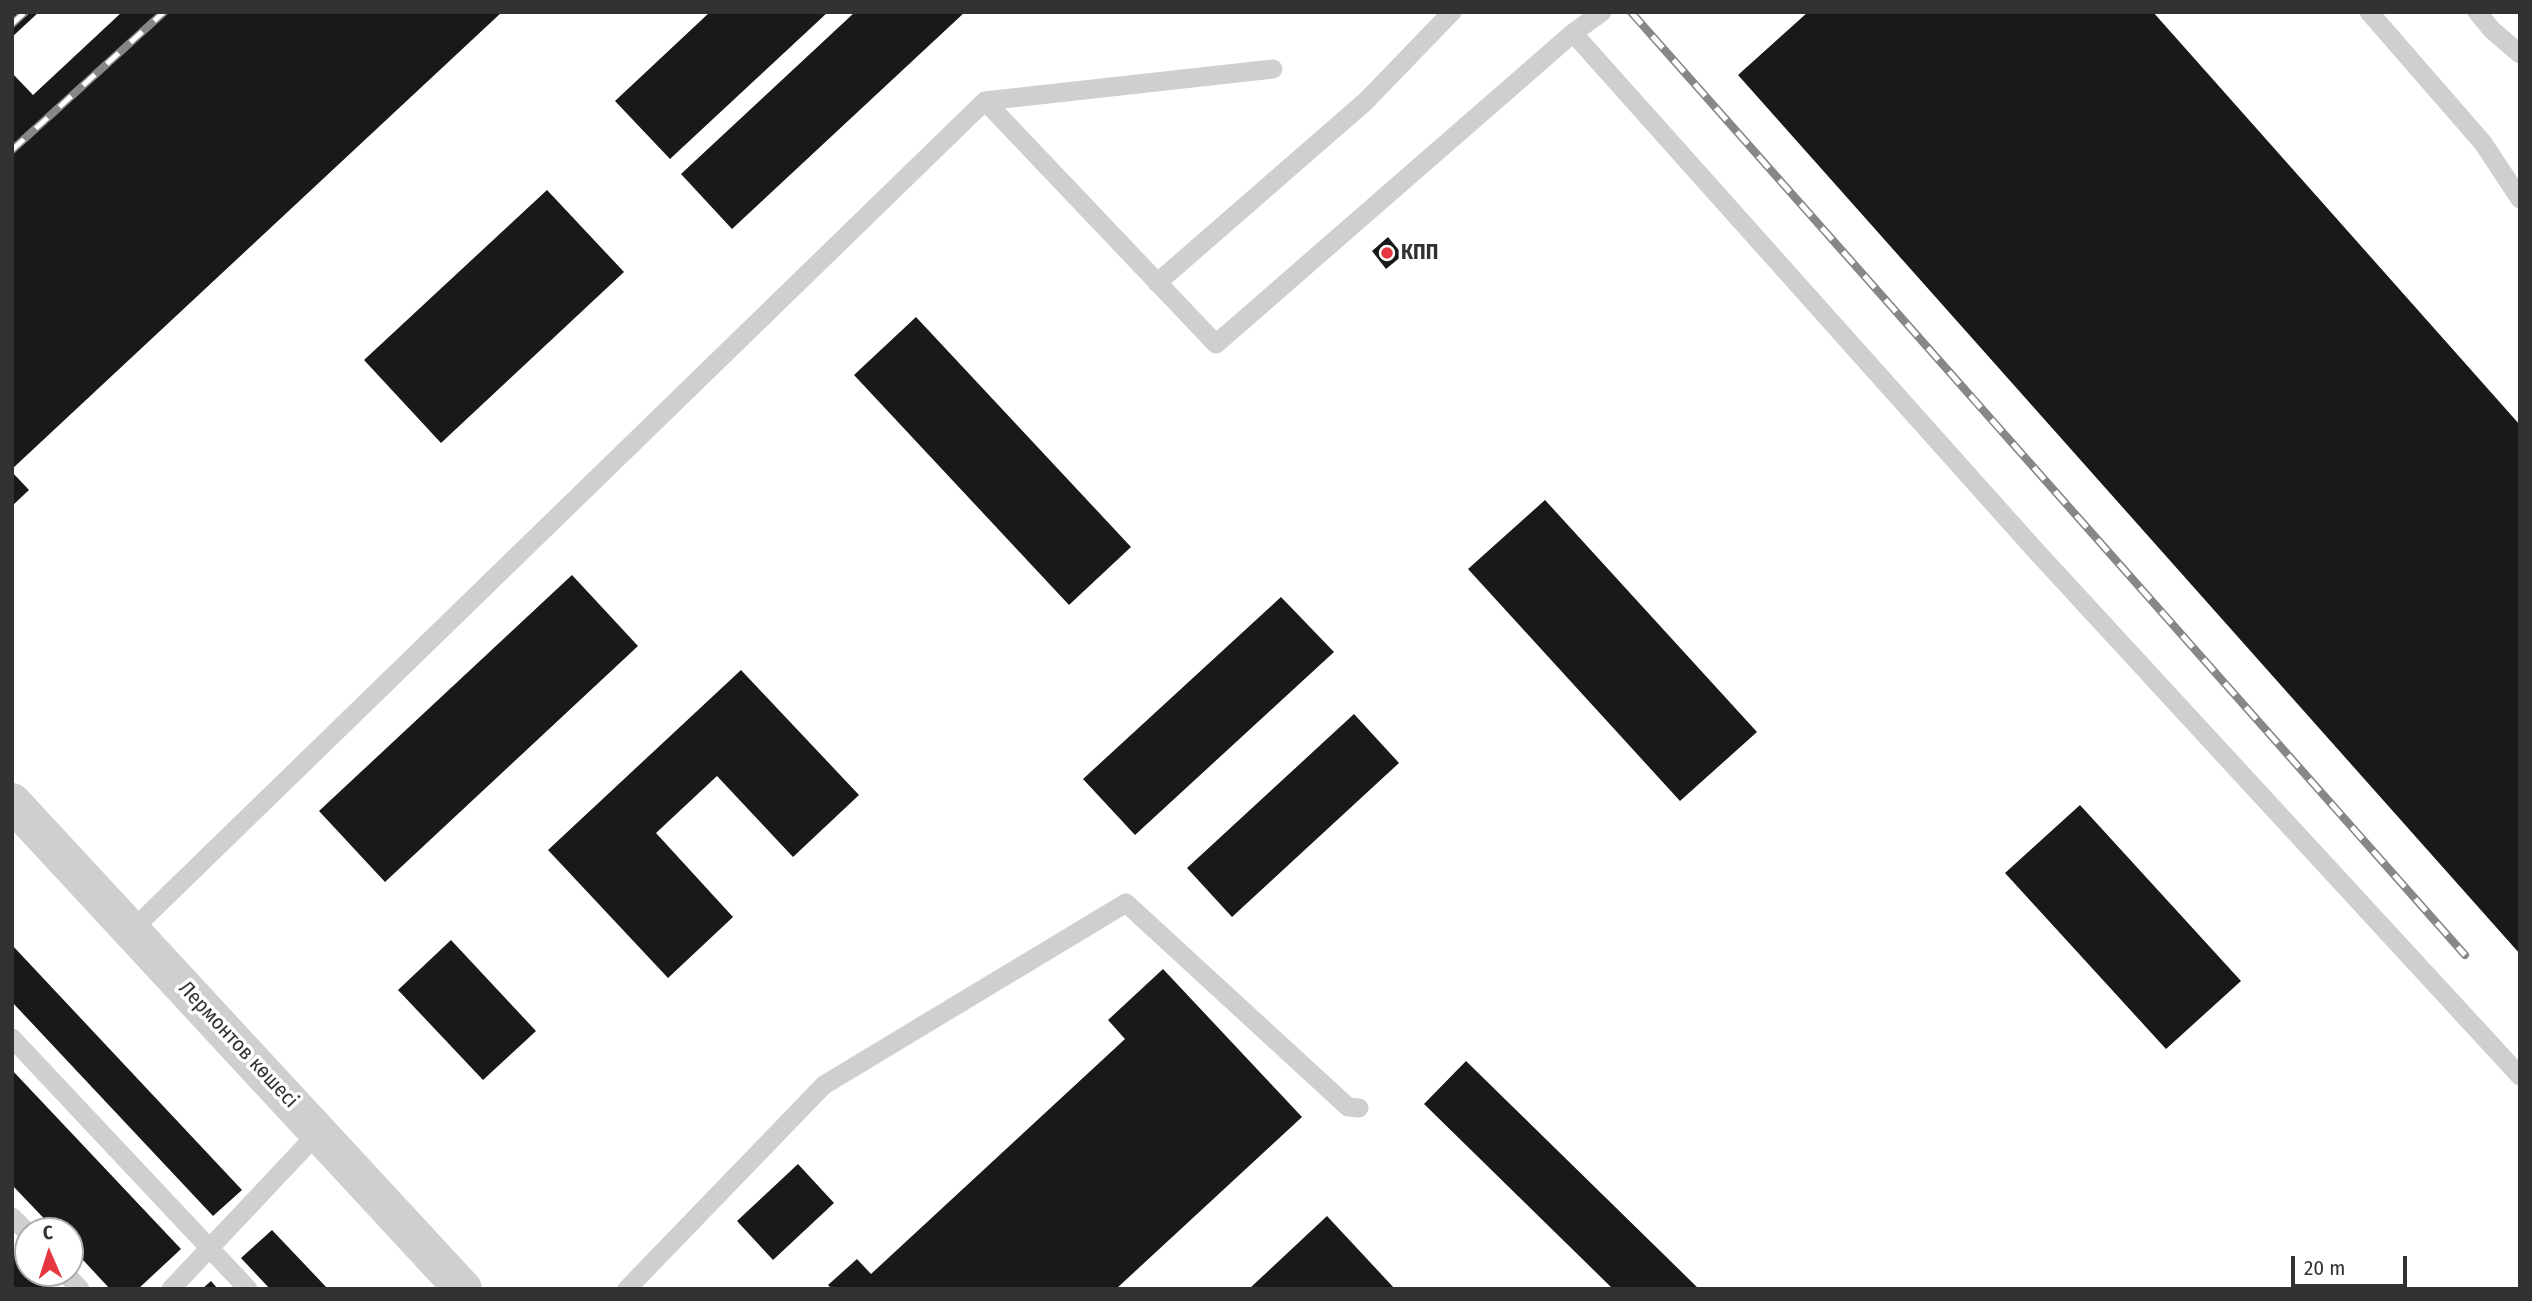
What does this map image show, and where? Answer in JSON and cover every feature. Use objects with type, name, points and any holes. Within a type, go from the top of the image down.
[{"type":"street","name":"Лермонтов көшесі","points":[[12,802],[464,1289]]},
{"type":"lane","points":[[1157,283],[1366,102],[1452,12]]},
{"type":"lane","points":[[985,101],[1216,344],[1573,33],[1602,12]]},
{"type":"lane","points":[[2369,12],[2483,143],[2520,199]]},
{"type":"lane","points":[[2477,12],[2492,30],[2520,54]]},
{"type":"lane","points":[[1573,33],[2036,551],[2520,1076]]},
{"type":"lane","points":[[132,930],[985,101],[1273,69]]},
{"type":"lane","points":[[627,1289],[824,1085],[1126,902],[1349,1107],[1359,1108]]},
{"type":"lane","points":[[12,1038],[248,1289]]},
{"type":"lane","points":[[171,1289],[318,1133]]},
{"type":"building","points":[[12,12],[39,12],[12,37]]},
{"type":"building","points":[[122,12],[502,12],[12,469],[12,73],[33,95]]},
{"type":"building","points":[[710,12],[828,12],[670,159],[615,101]]},
{"type":"building","points":[[855,12],[965,12],[732,229],[681,174]]},
{"type":"building","points":[[1808,12],[2153,12],[2520,425],[2520,954],[1738,75]]},
{"type":"building","points":[[547,190],[624,272],[441,443],[364,360]]},
{"type":"building","name":"КПП","points":[[1388,237],[1403,255],[1386,269],[1372,251]]},
{"type":"building","points":[[916,317],[1131,547],[1069,605],[854,375]]},
{"type":"building","points":[[12,472],[29,490],[12,506]]},
{"type":"building","points":[[1545,500],[1757,732],[1680,801],[1468,569]]},
{"type":"building","points":[[572,575],[638,646],[385,882],[319,811]]},
{"type":"building","points":[[1281,597],[1334,652],[1135,835],[1083,779]]},
{"type":"building","points":[[741,670],[859,795],[793,857],[717,776],[656,833],[733,917],[668,978],[548,850]]},
{"type":"building","points":[[1354,714],[1399,763],[1232,917],[1187,868]]},
{"type":"building","points":[[2080,805],[2241,981],[2166,1049],[2005,873]]},
{"type":"building","points":[[451,940],[536,1031],[483,1080],[398,990]]},
{"type":"building","points":[[12,945],[242,1190],[213,1216],[12,1002]]},
{"type":"building","points":[[1163,969],[1302,1117],[1116,1289],[832,1289],[828,1285],[857,1259],[871,1274],[1125,1039],[1108,1020]]},
{"type":"building","points":[[1466,1061],[1699,1289],[1613,1289],[1424,1104]]},
{"type":"building","points":[[12,1070],[181,1249],[138,1289],[110,1289],[84,1261],[84,1217],[43,1217],[12,1185]]},
{"type":"building","points":[[798,1164],[834,1203],[773,1260],[737,1221]]},
{"type":"building","points":[[1327,1216],[1395,1289],[1249,1289]]},
{"type":"building","points":[[272,1230],[328,1289],[270,1289],[241,1258]]},
{"type":"building","points":[[12,1249],[14,1287],[50,1289],[12,1289]]},
{"type":"building","points":[[211,1281],[218,1289],[202,1289]]},
{"type":"railway","points":[[12,24],[25,12]]},
{"type":"railway","points":[[12,150],[164,12]]},
{"type":"railway","points":[[1631,12],[2465,955]]},
{"type":"place","name":"КПП","points":[[1387,253]]}]
